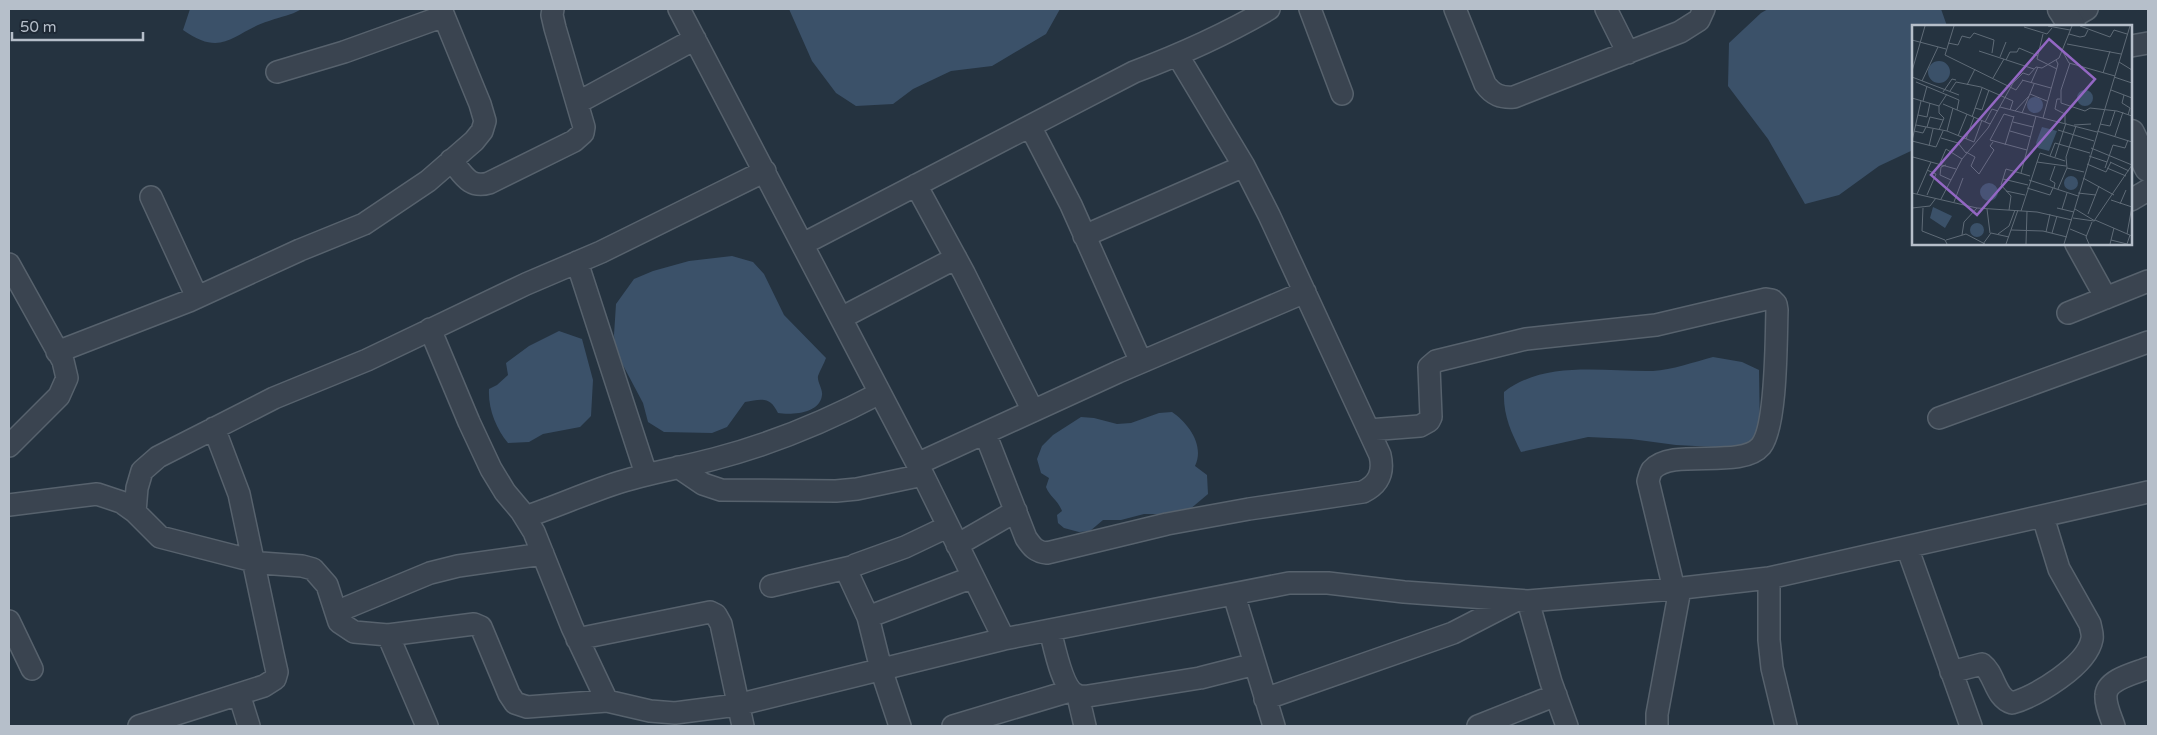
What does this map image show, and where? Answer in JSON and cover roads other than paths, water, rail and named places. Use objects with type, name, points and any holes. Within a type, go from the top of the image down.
[{"type":"street","points":[[451,160],[475,185],[489,183],[580,137],[583,133],[584,127],[555,28],[552,15],[553,9]]},
{"type":"street","points":[[679,9],[920,469],[1004,639]]},
{"type":"street","points":[[803,244],[1134,72],[1178,56],[1222,36],[1269,9]]},
{"type":"street","points":[[1310,9],[1342,94]]},
{"type":"street","points":[[1455,9],[1479,74],[1490,91],[1498,96],[1514,97],[1692,26],[1704,9]]},
{"type":"street","points":[[1606,9],[1628,53]]},
{"type":"street","points":[[57,352],[197,297],[300,250],[364,224],[428,181],[482,131],[484,121],[480,104],[442,12],[344,52],[277,72]]},
{"type":"street","points":[[577,103],[695,39]]},
{"type":"street","points":[[2132,46],[2148,43]]},
{"type":"street","points":[[986,433],[1016,511],[1032,546],[1038,552],[1047,553],[1167,524],[1249,509],[1363,492],[1376,482],[1382,465],[1380,455],[1369,430],[1269,215],[1244,166],[1178,56]]},
{"type":"street","points":[[1030,126],[1084,236],[1141,362]]},
{"type":"street","points":[[2132,135],[2148,168]]},
{"type":"street","points":[[1084,236],[1244,166]]},
{"type":"street","points":[[136,512],[137,488],[142,471],[158,456],[274,398],[366,360],[430,328],[577,262],[765,171]]},
{"type":"street","points":[[916,186],[956,258],[1033,411]]},
{"type":"street","points":[[2132,199],[2148,190]]},
{"type":"street","points":[[150,197],[197,297]]},
{"type":"street","points":[[2077,245],[2106,298]]},
{"type":"street","points":[[841,318],[956,258]]},
{"type":"street","points":[[577,262],[646,474]]},
{"type":"street","points":[[9,264],[63,361],[67,378],[59,396],[9,446]]},
{"type":"street","points":[[2068,313],[2148,282]]},
{"type":"street","points":[[678,467],[702,484],[721,490],[836,491],[857,488],[920,469],[986,433],[1033,411],[1304,292]]},
{"type":"street","points":[[1369,430],[1420,426],[1429,421],[1431,417],[1429,367],[1436,361],[1526,339],[1656,325],[1766,299],[1772,300],[1776,304],[1772,411],[1761,446],[1752,452],[1739,456],[1673,461],[1660,464],[1651,471],[1648,481],[1677,589],[1657,714],[1657,726]]},
{"type":"street","points":[[430,328],[469,422],[491,469],[534,532],[578,639],[607,701]]},
{"type":"street","points":[[1939,418],[2148,342]]},
{"type":"street","points":[[525,517],[646,474],[714,459],[803,431],[880,393]]},
{"type":"street","points":[[139,726],[264,686],[275,679],[276,672],[239,494],[214,428]]},
{"type":"street","points":[[9,505],[97,494],[121,502],[136,512],[160,537],[253,561],[302,566],[313,569],[327,585],[339,622],[354,632],[388,635],[474,624],[481,627],[484,632],[508,694],[515,703],[527,707],[607,701],[650,711],[675,713],[738,705],[1004,639],[1289,583],[1328,583],[1404,592],[1522,600],[1677,589],[1770,578],[2148,492]]},
{"type":"street","points":[[771,586],[851,567],[905,547],[952,536],[1016,511]]},
{"type":"street","points":[[1951,672],[1982,664],[2002,696],[2012,702],[2030,696],[2054,682],[2080,659],[2092,642],[2090,624],[2059,569],[2043,517]]},
{"type":"street","points":[[1907,547],[1971,726]]},
{"type":"street","points":[[336,612],[430,573],[458,566],[543,554]]},
{"type":"street","points":[[851,567],[848,571],[848,576],[868,618],[881,670],[900,726]]},
{"type":"street","points":[[868,618],[973,577]]},
{"type":"street","points":[[1770,578],[1768,640],[1772,668],[1786,726]]},
{"type":"street","points":[[1234,595],[1274,726]]},
{"type":"street","points":[[1522,600],[1567,726]]},
{"type":"street","points":[[1264,698],[1453,633],[1522,600]]},
{"type":"street","points":[[578,639],[710,612],[716,615],[721,624],[743,726]]},
{"type":"street","points":[[9,620],[32,669]]},
{"type":"street","points":[[1050,630],[1064,681],[1074,694],[1085,726]]},
{"type":"street","points":[[388,635],[427,726]]},
{"type":"street","points":[[953,726],[1074,694],[1088,696],[1200,678],[1255,664]]},
{"type":"street","points":[[2114,726],[2106,695],[2109,687],[2148,668]]},
{"type":"street","points":[[239,694],[249,726]]},
{"type":"street","points":[[1478,726],[1556,695]]},
{"type":"water","points":[[190,9],[302,9],[257,26],[228,41],[219,43],[197,38],[183,30]]},
{"type":"water","points":[[789,9],[1060,9],[1046,34],[992,66],[951,71],[913,89],[893,104],[856,106],[836,93],[812,61]]},
{"type":"water","points":[[1768,9],[1941,9],[1947,25],[1912,25],[1912,150],[1879,166],[1839,195],[1805,204],[1768,139],[1728,86],[1729,43],[1761,13]]},
{"type":"water","points":[[732,256],[753,262],[764,274],[784,315],[826,358],[818,376],[822,393],[820,401],[811,410],[790,414],[778,413],[768,401],[756,400],[745,402],[727,427],[712,433],[664,432],[648,422],[643,403],[616,352],[614,335],[616,304],[634,279],[653,271],[689,261]]},
{"type":"water","points":[[559,331],[582,339],[593,380],[591,416],[580,427],[543,434],[529,442],[508,443],[494,418],[490,404],[489,389],[497,385],[508,375],[506,363],[529,346]]},
{"type":"water","points":[[1713,357],[1742,362],[1759,370],[1760,434],[1750,443],[1733,448],[1588,437],[1521,452],[1508,423],[1504,392],[1520,382],[1538,375],[1575,370],[1653,371]]},
{"type":"water","points":[[1172,412],[1184,422],[1193,435],[1198,450],[1195,466],[1207,475],[1208,494],[1189,510],[1164,514],[1144,514],[1121,520],[1103,520],[1090,531],[1079,532],[1064,528],[1058,523],[1057,515],[1062,511],[1047,490],[1049,478],[1041,473],[1037,459],[1042,446],[1053,435],[1081,417],[1117,424],[1131,423],[1159,413]]}]
